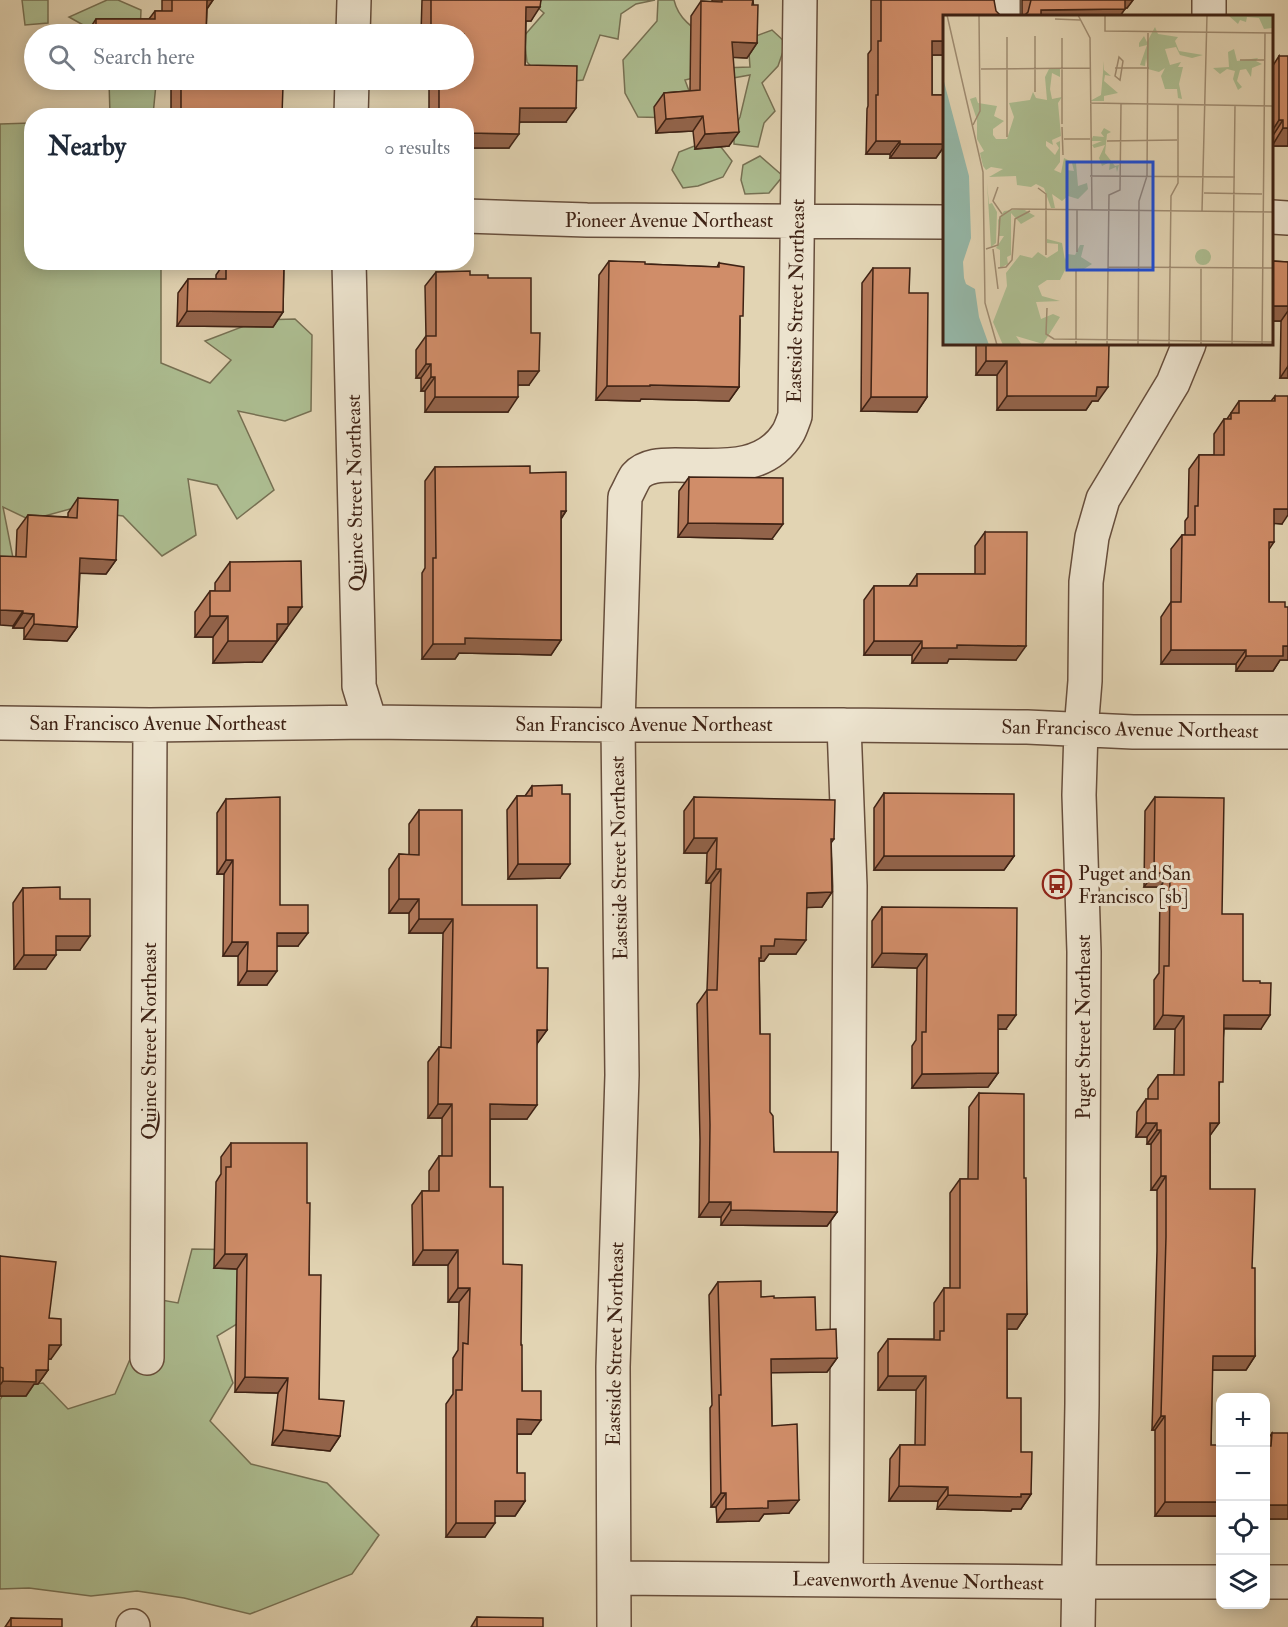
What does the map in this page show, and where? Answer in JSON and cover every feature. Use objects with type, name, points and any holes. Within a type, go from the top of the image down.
[{"type":"street","points":[[353,24],[354,0]]},
{"type":"street","name":"Eastside Street Northeast","points":[[614,1627],[613,1366],[622,1076],[618,725],[626,497],[637,476],[649,467],[741,465],[759,459],[776,449],[789,432],[795,416],[800,0]]},
{"type":"street","points":[[351,90],[351,108]]},
{"type":"street","name":"Pioneer Avenue Northeast","points":[[474,216],[587,220],[943,222]]},
{"type":"street","points":[[1273,217],[1288,218]]},
{"type":"street","name":"Quince Street Northeast","points":[[349,270],[359,679],[370,722]]},
{"type":"street","name":"Puget Street Northeast","points":[[1078,1627],[1082,1404],[1084,952],[1079,795],[1081,730],[1086,681],[1086,582],[1092,537],[1103,499],[1173,383],[1189,345]]},
{"type":"street","name":"San Francisco Avenue Northeast","points":[[0,723],[150,725],[370,722],[1028,726],[1133,732],[1288,732]]},
{"type":"street","name":"Quince Street Northeast","points":[[147,1358],[150,725]]},
{"type":"street","points":[[844,725],[850,886],[846,1580]]},
{"type":"street","name":"Leavenworth Avenue Northeast","points":[[615,1578],[1216,1582]]},
{"type":"street","points":[[1270,1582],[1288,1582]]},
{"type":"green space","points":[[22,0],[48,0],[48,23],[25,24]]},
{"type":"green space","points":[[107,0],[118,0],[141,10],[140,24],[81,24],[69,17]]},
{"type":"green space","points":[[529,0],[655,0],[636,4],[621,14],[618,39],[600,35],[583,80],[555,83],[538,74],[527,62],[524,36],[544,13]]},
{"type":"green space","points":[[658,0],[674,0],[685,20],[716,43],[720,68],[750,67],[748,39],[772,30],[786,43],[778,66],[762,83],[775,111],[764,123],[758,147],[734,144],[734,129],[740,117],[750,75],[711,82],[701,76],[685,80],[695,107],[679,118],[638,117],[625,93],[623,60],[657,21]]},
{"type":"green space","points":[[109,90],[155,90],[154,108],[110,108]]},
{"type":"green space","points":[[24,123],[24,270],[161,270],[161,363],[210,383],[231,360],[205,341],[260,320],[295,319],[312,335],[311,411],[285,421],[238,411],[274,490],[237,519],[217,485],[188,479],[196,535],[162,556],[123,516],[70,509],[30,520],[3,507],[13,558],[0,557],[0,124]]},
{"type":"green space","points":[[717,142],[732,161],[723,177],[698,186],[683,188],[672,170],[679,152],[702,143]]},
{"type":"green space","points":[[760,156],[783,176],[769,193],[745,194],[741,180],[743,165]]},
{"type":"green space","points":[[192,1249],[254,1250],[268,1305],[217,1336],[233,1383],[210,1421],[251,1464],[327,1483],[379,1535],[352,1574],[250,1614],[184,1598],[137,1591],[91,1596],[29,1588],[0,1589],[0,1400],[7,1387],[43,1383],[68,1409],[115,1394],[156,1299],[178,1303]]},
{"type":"building","points":[[172,0],[207,0],[206,24],[96,24],[96,19],[155,19],[155,11],[172,11]]},
{"type":"building","points":[[431,0],[541,0],[540,7],[526,7],[525,65],[577,66],[576,108],[520,108],[519,134],[474,133],[474,108],[439,108],[439,90],[474,90],[474,24],[431,24]]},
{"type":"building","points":[[722,0],[753,0],[752,5],[758,5],[757,43],[732,42],[739,132],[705,134],[703,116],[666,119],[664,93],[700,90],[701,1],[722,2]]},
{"type":"building","points":[[881,0],[994,0],[996,11],[1000,15],[943,15],[943,41],[932,41],[932,95],[943,95],[943,144],[900,144],[900,141],[876,141],[878,41],[881,41]]},
{"type":"building","points":[[1031,0],[1125,0],[1125,9],[1041,10],[1041,15],[1025,15]]},
{"type":"building","points":[[1279,56],[1288,56],[1288,128],[1283,128],[1283,120],[1279,120]]},
{"type":"building","points":[[181,90],[283,90],[282,108],[181,108]]},
{"type":"building","points":[[609,261],[719,267],[719,263],[744,267],[743,316],[740,316],[739,387],[607,386]]},
{"type":"building","points":[[1273,261],[1288,262],[1288,306],[1273,306]]},
{"type":"building","points":[[873,268],[910,268],[909,293],[928,293],[927,397],[871,397]]},
{"type":"building","points":[[226,270],[284,270],[283,312],[187,311],[188,279],[226,279]]},
{"type":"building","points":[[470,271],[470,275],[488,275],[488,278],[531,278],[531,333],[540,333],[539,371],[518,371],[518,397],[435,397],[435,377],[431,377],[431,364],[426,364],[426,336],[436,336],[436,272]]},
{"type":"building","points":[[986,345],[1109,345],[1108,387],[1097,387],[1096,396],[1007,396],[1007,361],[986,361]]},
{"type":"building","points":[[1275,396],[1288,396],[1288,509],[1274,509],[1274,542],[1269,542],[1269,602],[1285,602],[1285,607],[1288,607],[1288,646],[1283,646],[1283,656],[1246,656],[1246,650],[1171,650],[1171,602],[1181,602],[1182,535],[1195,535],[1199,455],[1224,455],[1224,419],[1231,419],[1231,413],[1239,413],[1239,401],[1275,401]]},
{"type":"building","points":[[530,466],[530,473],[566,472],[566,511],[561,511],[561,640],[465,638],[465,644],[433,644],[433,558],[436,558],[435,467]]},
{"type":"building","points":[[689,477],[783,478],[783,524],[688,523]]},
{"type":"building","points":[[78,498],[118,500],[116,560],[80,558],[77,627],[34,624],[34,614],[0,610],[0,556],[26,557],[28,515],[77,518]]},
{"type":"building","points":[[985,532],[1027,532],[1026,646],[957,645],[957,648],[922,648],[922,641],[874,641],[874,586],[917,586],[917,574],[985,574]]},
{"type":"building","points":[[301,561],[302,607],[288,607],[288,624],[277,624],[277,641],[228,641],[228,616],[210,616],[210,591],[230,591],[230,562]]},
{"type":"building","points":[[562,785],[562,794],[570,794],[570,864],[518,864],[517,796],[532,796],[532,786]]},
{"type":"building","points":[[884,793],[1014,794],[1014,856],[884,856]]},
{"type":"building","points":[[280,797],[280,905],[308,905],[308,933],[277,933],[277,971],[247,971],[248,942],[232,942],[233,860],[226,860],[226,799]]},
{"type":"building","points":[[694,797],[835,800],[834,839],[831,839],[832,892],[807,893],[806,940],[775,939],[774,946],[761,946],[761,958],[759,958],[760,1034],[770,1034],[770,1112],[773,1116],[774,1152],[838,1152],[837,1212],[731,1210],[731,1202],[709,1202],[707,990],[717,990],[721,869],[716,869],[717,838],[694,838]]},
{"type":"building","points":[[1155,797],[1224,798],[1222,914],[1243,914],[1243,981],[1271,983],[1270,1015],[1224,1015],[1223,1082],[1219,1082],[1219,1123],[1210,1123],[1210,1189],[1255,1189],[1252,1268],[1255,1268],[1255,1356],[1213,1356],[1211,1445],[1216,1445],[1216,1502],[1165,1502],[1165,1416],[1161,1416],[1166,1176],[1161,1176],[1161,1130],[1157,1130],[1157,1123],[1146,1123],[1146,1099],[1158,1099],[1158,1075],[1184,1075],[1184,1016],[1163,1015],[1164,966],[1169,966],[1170,873],[1154,873]]},
{"type":"building","points":[[419,810],[462,810],[462,905],[537,905],[537,968],[548,968],[547,1030],[537,1030],[537,1105],[490,1104],[490,1187],[503,1187],[503,1264],[522,1265],[522,1391],[541,1391],[541,1420],[517,1419],[517,1473],[525,1473],[525,1501],[495,1501],[495,1523],[456,1523],[456,1390],[462,1390],[463,1343],[468,1344],[470,1288],[458,1288],[458,1250],[423,1250],[422,1191],[439,1191],[439,1156],[452,1156],[452,1104],[438,1104],[439,1047],[451,1048],[453,919],[419,919],[419,899],[399,899],[399,854],[419,855]]},
{"type":"building","points":[[60,887],[60,899],[90,899],[90,936],[56,936],[56,955],[24,955],[23,888]]},
{"type":"building","points":[[882,907],[1017,908],[1016,1015],[998,1015],[998,1073],[922,1074],[922,1032],[926,1032],[927,954],[882,953]]},
{"type":"building","points":[[979,1093],[1024,1094],[1027,1314],[1007,1314],[1007,1398],[1021,1398],[1021,1452],[1032,1452],[1031,1494],[1021,1494],[1021,1497],[948,1495],[948,1487],[899,1486],[900,1445],[925,1445],[926,1376],[888,1376],[888,1339],[940,1340],[940,1331],[944,1331],[944,1288],[960,1288],[960,1179],[978,1179]]},
{"type":"building","points":[[231,1143],[307,1143],[307,1203],[310,1203],[309,1275],[321,1275],[319,1399],[344,1401],[340,1436],[283,1430],[288,1378],[245,1377],[247,1254],[225,1254],[226,1167],[231,1167]]},
{"type":"building","points":[[0,1256],[56,1262],[49,1318],[61,1319],[61,1345],[49,1345],[48,1370],[36,1370],[36,1382],[3,1381],[3,1368],[0,1367]]},
{"type":"building","points":[[761,1281],[761,1297],[815,1297],[816,1330],[836,1329],[837,1358],[771,1359],[772,1426],[797,1424],[799,1500],[768,1501],[768,1508],[726,1509],[726,1493],[721,1493],[718,1282]]},
{"type":"building","points":[[1272,1433],[1288,1433],[1288,1505],[1270,1505]]},
{"type":"building","points":[[477,1617],[543,1618],[543,1627],[477,1627]]},
{"type":"building","points":[[11,1618],[62,1619],[62,1627],[11,1627]]},
{"type":"place","name":"Puget and San Francisco [sb]","points":[[1057,884]]}]
